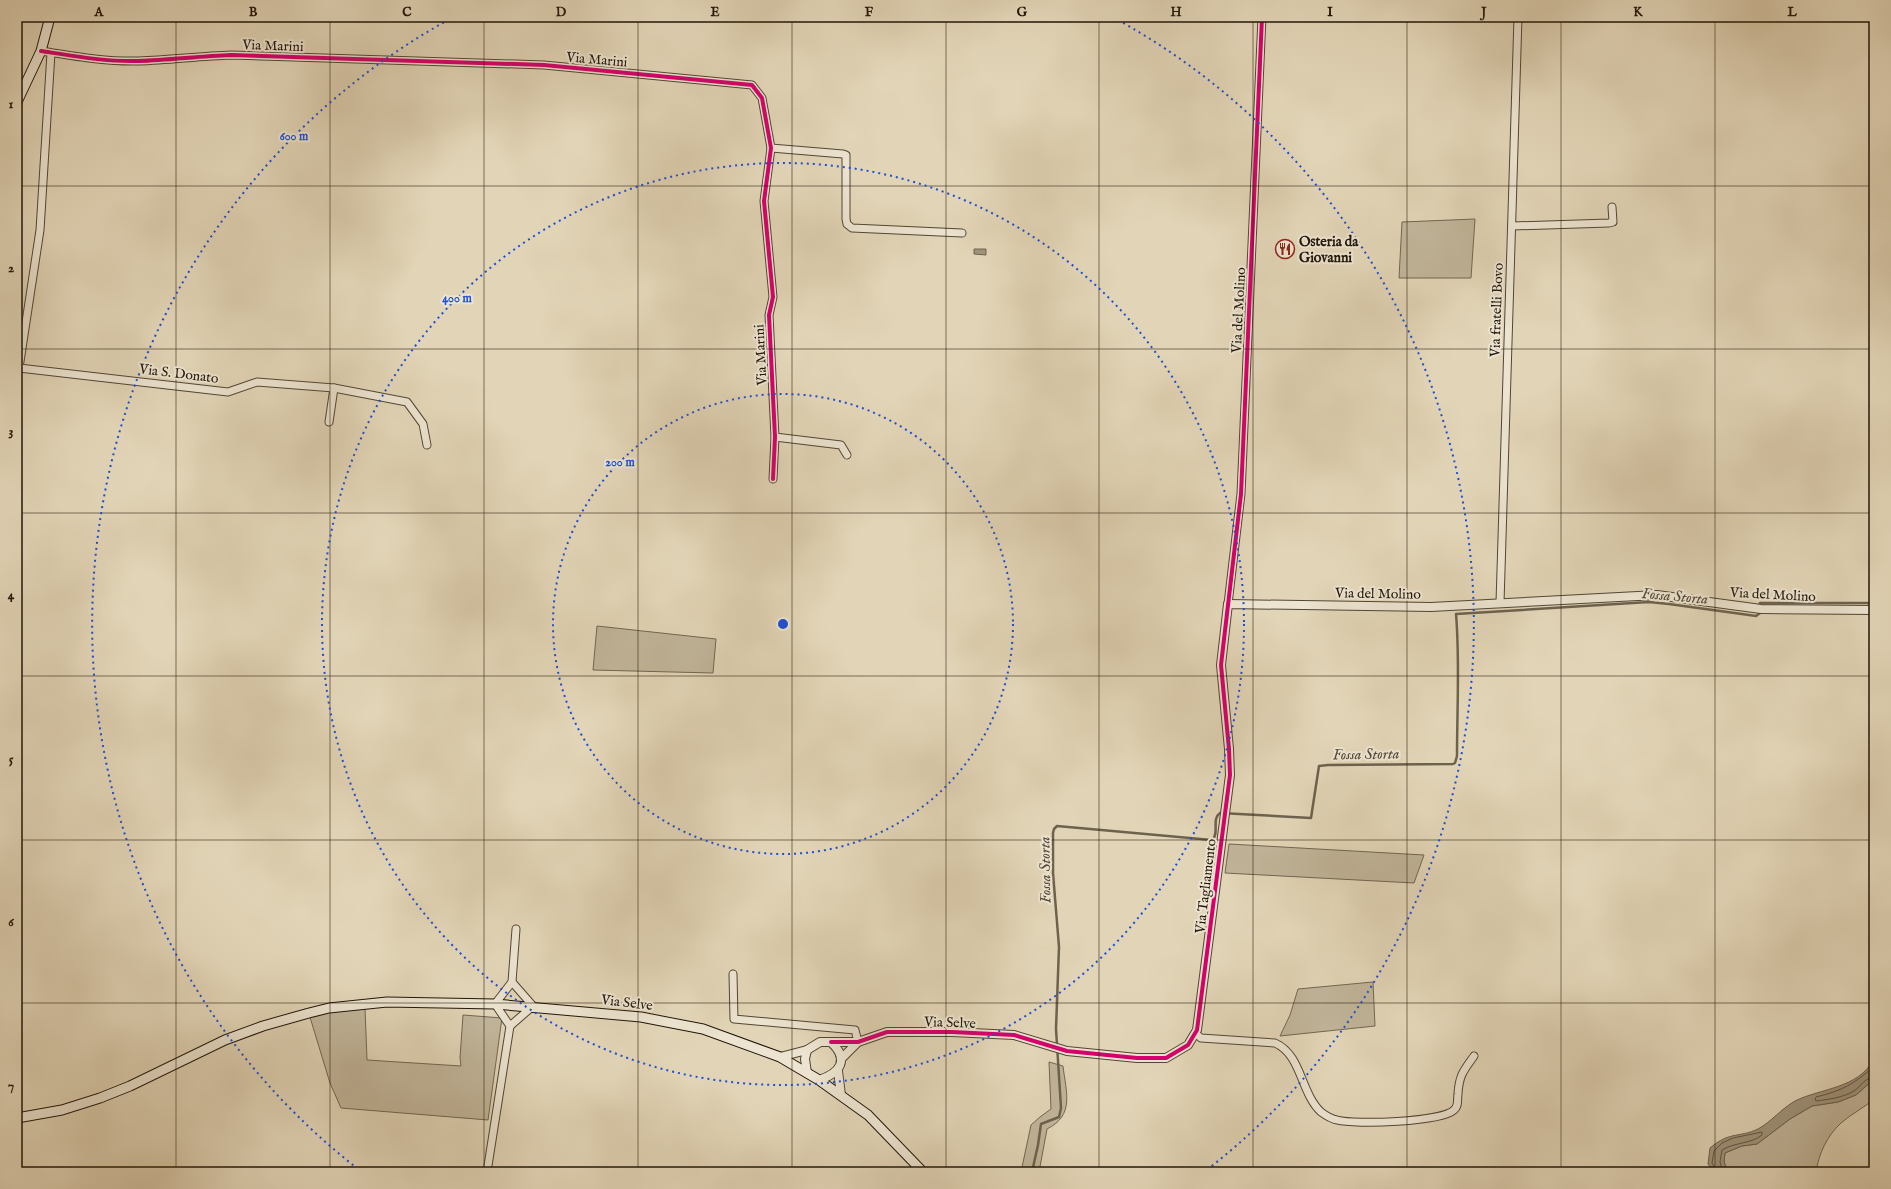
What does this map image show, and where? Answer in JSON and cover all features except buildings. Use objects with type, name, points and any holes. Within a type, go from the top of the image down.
[{"type":"main road","points":[[17,102],[41,52],[50,17]]},
{"type":"main road","name":"Via Selve","points":[[17,1118],[62,1110],[100,1098],[130,1086],[225,1040],[263,1026],[309,1013],[387,1002],[533,1006],[641,1017],[704,1029],[780,1057]]},
{"type":"main road","points":[[780,1057],[820,1080],[868,1115],[923,1172]]},
{"type":"street","name":"Via del Molino","points":[[1262,17],[1241,494],[1228,604],[1431,607],[1658,595],[1761,609],[1874,610]]},
{"type":"street","name":"Via fratelli Bovo","points":[[1500,603],[1518,17]]},
{"type":"street","name":"Via Marini","points":[[41,52],[96,59],[138,61],[231,55],[544,65],[752,85],[762,98],[770,148],[764,201],[773,297],[769,315],[774,437],[773,479]]},
{"type":"street","name":"Via S. Donato","points":[[51,54],[40,230],[18,369],[228,392],[257,382],[334,388],[407,402],[423,424],[427,445]]},
{"type":"street","points":[[770,148],[846,155],[846,222],[852,228],[962,233]]},
{"type":"street","points":[[1512,226],[1609,223],[1613,222],[1612,207]]},
{"type":"street","points":[[329,422],[334,388]]},
{"type":"street","points":[[774,437],[841,445],[848,455]]},
{"type":"street","name":"Via Tagliamento","points":[[1196,1034],[1225,815],[1230,762],[1221,665],[1228,604]]},
{"type":"street","points":[[510,1026],[495,1004],[512,982],[516,929]]},
{"type":"street","points":[[733,974],[734,1019],[855,1030],[858,1042]]},
{"type":"street","points":[[487,1172],[510,1026],[533,1006],[512,982]]},
{"type":"street","name":"Via Selve","points":[[780,1057],[807,1050],[820,1042],[858,1042],[887,1032],[952,1032],[1014,1035],[1049,1047],[1067,1051],[1137,1058],[1166,1058],[1188,1045],[1196,1034]]},
{"type":"street","points":[[1196,1034],[1201,1038],[1275,1043],[1281,1046],[1289,1053],[1315,1105],[1327,1116],[1344,1121],[1400,1122],[1453,1112],[1458,1106],[1461,1073],[1474,1056]]},
{"type":"street","points":[[831,1042],[838,1050],[841,1059],[838,1071],[841,1095]]},
{"type":"street","name":"Via Selve","points":[[841,1059],[858,1042]]},
{"type":"street","points":[[807,1050],[805,1059],[807,1072]]},
{"type":"street","points":[[820,1080],[831,1076],[838,1071]]},
{"type":"shaded area","points":[[1475,219],[1471,278],[1399,278],[1402,222]]},
{"type":"shaded area","points":[[597,626],[716,639],[713,673],[593,670]]},
{"type":"shaded area","points":[[1229,844],[1424,855],[1414,883],[1225,873]]},
{"type":"shaded area","points":[[1373,982],[1375,1026],[1280,1036],[1290,1015],[1298,989]]},
{"type":"shaded area","points":[[365,1008],[367,1060],[461,1066],[460,1058],[463,1015],[502,1018],[488,1120],[341,1108],[330,1083],[309,1014]]},
{"type":"shaded area","points":[[1049,1062],[1063,1066],[1067,1094],[1065,1110],[1062,1117],[1047,1129],[1039,1172],[1021,1172],[1031,1125],[1051,1109]]},
{"type":"shaded area","points":[[1874,1079],[1874,1099],[1845,1120],[1832,1133],[1819,1158],[1816,1172],[1728,1172],[1724,1162],[1725,1153],[1742,1146],[1757,1144],[1790,1119],[1812,1106],[1838,1102],[1856,1095]]},
{"type":"shaded area","points":[[350,1167],[410,1172],[350,1172]]},
{"type":"water","points":[[974,249],[986,249],[986,255],[974,254]]},
{"type":"water","points":[[1874,1059],[1874,1079],[1856,1095],[1838,1102],[1812,1106],[1790,1119],[1757,1144],[1742,1146],[1725,1153],[1724,1162],[1728,1172],[1714,1172],[1708,1164],[1710,1148],[1723,1139],[1758,1129],[1795,1101],[1849,1082],[1867,1069]]},
{"type":"waterway","name":"Fossa Storta","points":[[1032,1172],[1041,1124],[1059,1117],[1061,1108],[1056,1029],[1059,947],[1053,873],[1053,833],[1057,826],[1212,840],[1215,834],[1216,819],[1220,813],[1311,818],[1319,766],[1455,763],[1457,756],[1458,685],[1456,614],[1649,602],[1756,616],[1760,613]]},
{"type":"waterway","name":"Fossa Storta","points":[[1759,605],[1760,603],[1874,603]]},
{"type":"cycle path","points":[[831,1042],[858,1042],[887,1032],[952,1032],[1014,1035],[1067,1051],[1137,1058],[1166,1058],[1188,1045],[1197,1030],[1230,775],[1221,665],[1241,494],[1262,17]]},
{"type":"cycle path","points":[[41,51],[114,61],[231,55],[544,65],[752,85],[762,98],[771,148],[764,201],[773,297],[769,315],[775,437],[773,479]]},
{"type":"place","name":"Osteria da Giovanni","points":[[1285,249]]}]
